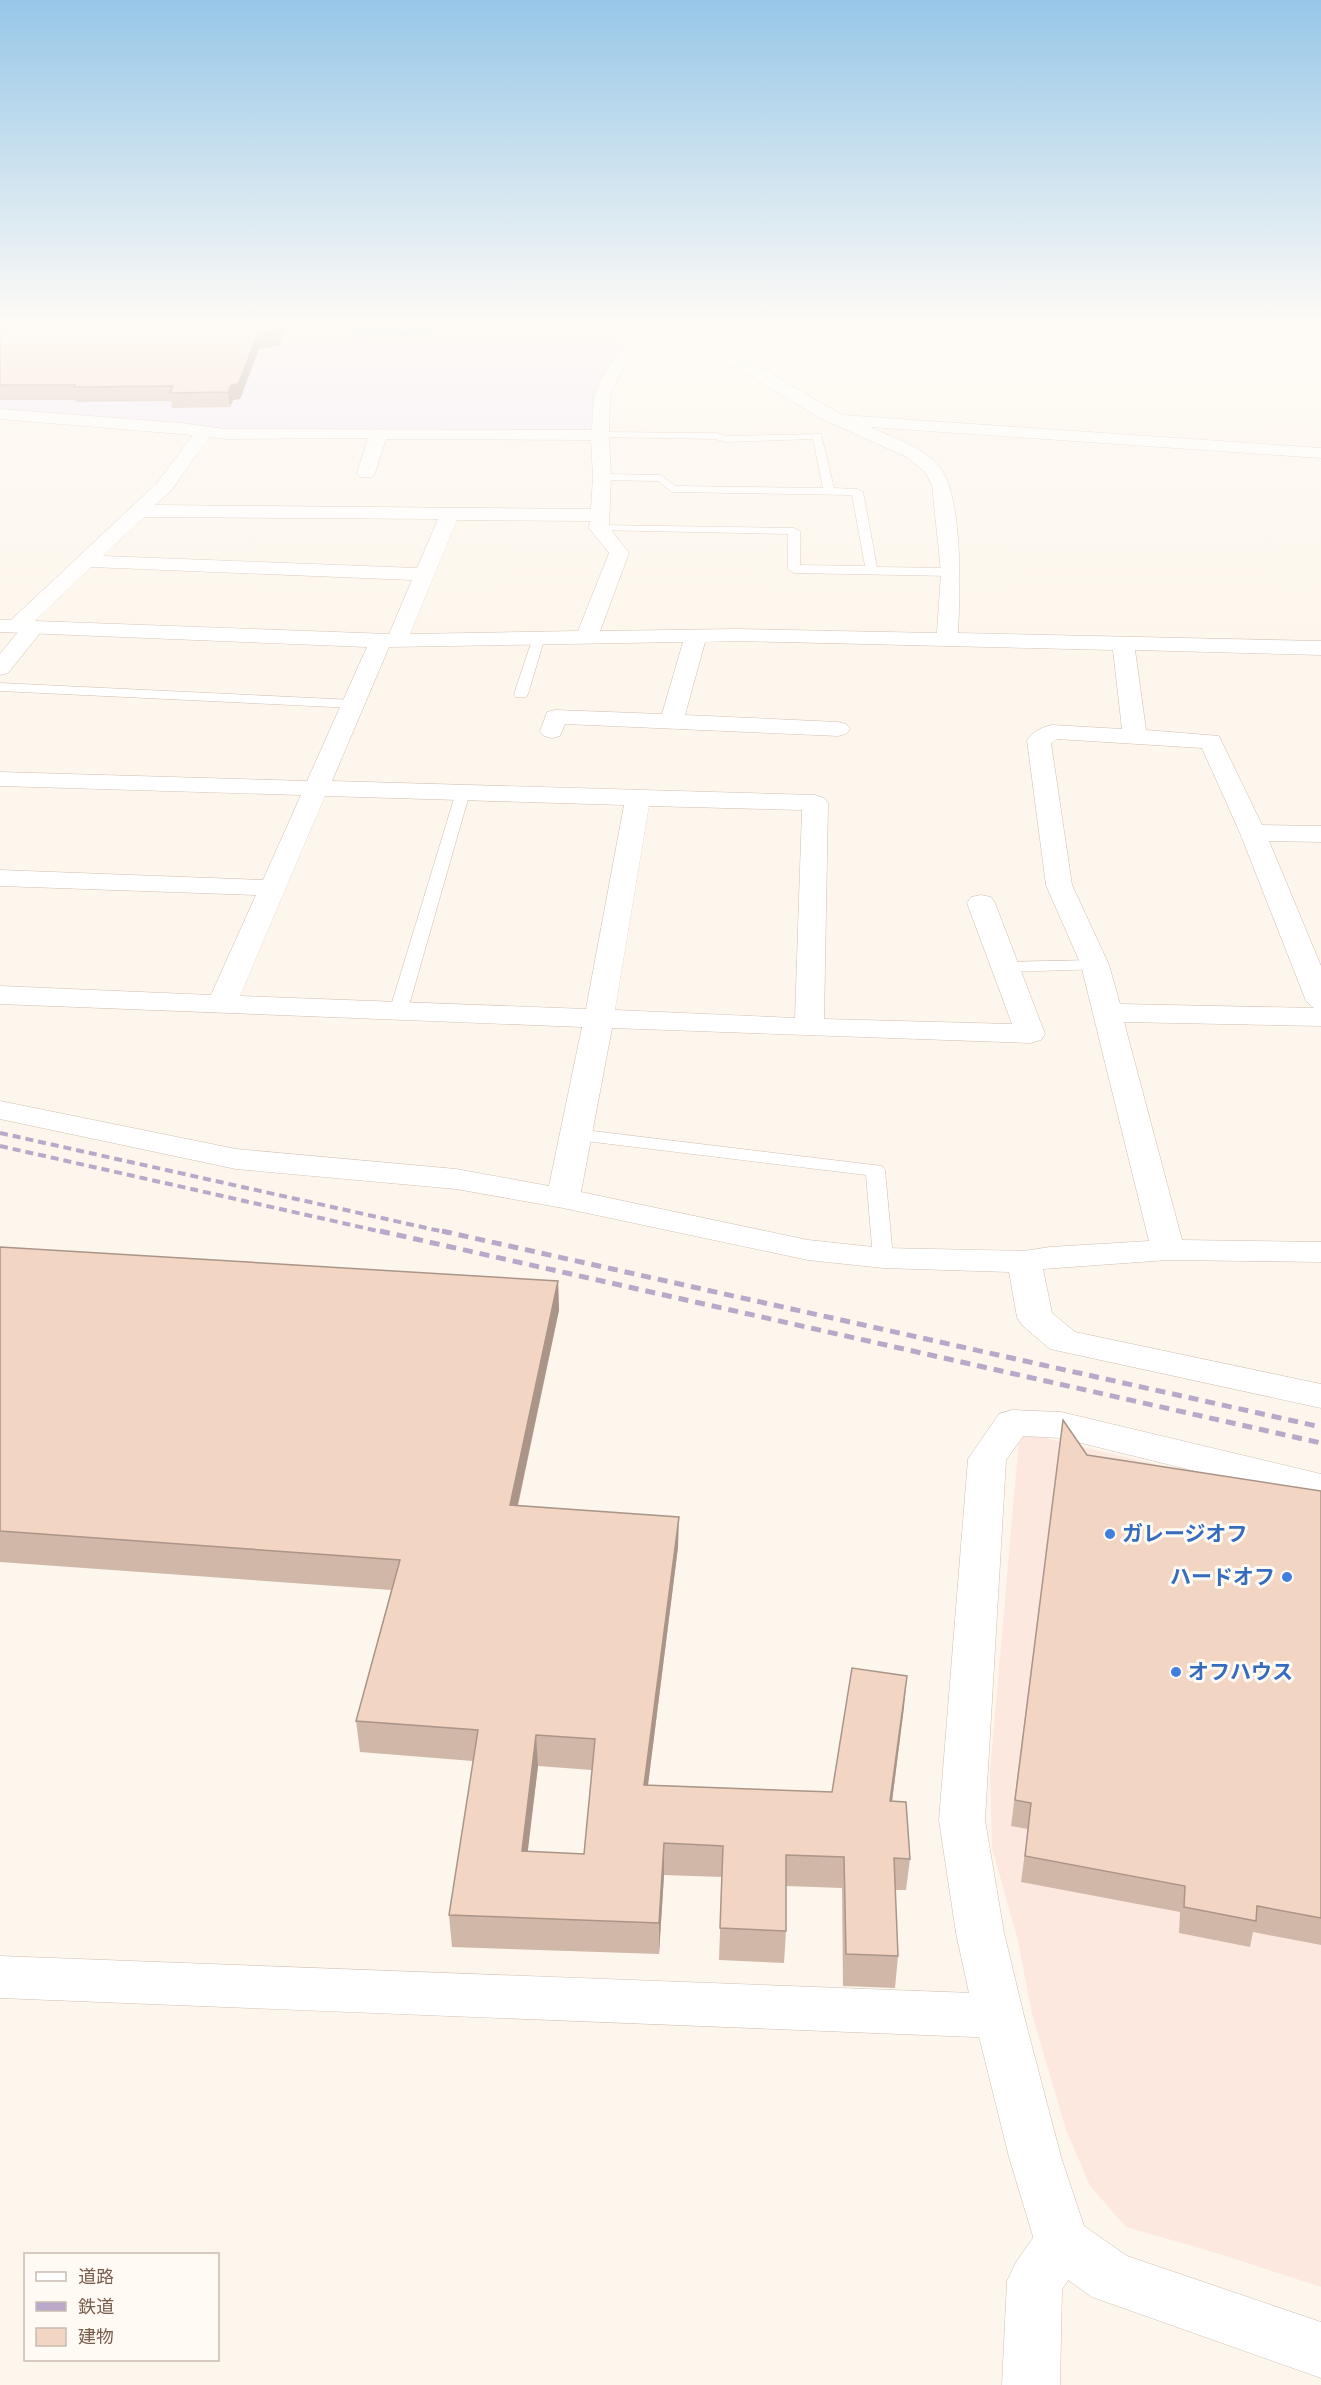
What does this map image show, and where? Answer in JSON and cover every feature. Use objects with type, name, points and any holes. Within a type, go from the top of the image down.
[{"type":"street","points":[[0,668],[17,626],[164,487],[202,435]]},
{"type":"street","points":[[366,473],[378,435]]},
{"type":"street","points":[[586,636],[619,553],[599,522],[602,477],[600,435]]},
{"type":"street","points":[[875,435],[913,453],[932,469],[941,485],[951,572],[947,640]]},
{"type":"street","points":[[1064,435],[1321,453]]},
{"type":"street","points":[[137,511],[449,514],[599,522]]},
{"type":"street","points":[[222,1003],[354,704],[423,574],[449,514]]},
{"type":"street","points":[[85,561],[423,574]]},
{"type":"street","points":[[17,626],[389,641],[696,635],[1123,644],[1318,651]]},
{"type":"street","points":[[672,721],[696,635]]},
{"type":"street","points":[[1123,644],[1135,737]]},
{"type":"street","points":[[552,731],[555,717],[838,729]]},
{"type":"street","points":[[1168,1250],[1095,965],[1059,885],[1040,740],[1052,732],[1211,741],[1253,833],[1321,1001]]},
{"type":"street","points":[[0,779],[815,803],[809,1027]]},
{"type":"street","points":[[563,1198],[599,1018],[638,798]]},
{"type":"street","points":[[1253,833],[1321,834]]},
{"type":"street","points":[[0,878],[272,888]]},
{"type":"street","points":[[0,994],[1030,1034],[981,903]]},
{"type":"street","points":[[1108,1013],[1321,1017]]},
{"type":"street","points":[[0,1110],[236,1160],[456,1179],[563,1198],[808,1250],[883,1258],[1024,1262],[1050,1257],[1168,1250],[1321,1252]]},
{"type":"street","points":[[1024,1262],[1035,1317],[1064,1341],[1321,1396]]},
{"type":"street","points":[[1321,1488],[1061,1425],[1012,1422],[987,1459],[962,1820],[980,1933],[999,2016],[1035,2157],[1062,2243],[1111,2278],[1321,2350]]},
{"type":"street","points":[[0,1977],[999,2016]]},
{"type":"street","points":[[1030,2385],[1035,2281],[1062,2243]]},
{"type":"lane","points":[[635,435],[716,436],[726,439],[817,436],[829,490]]},
{"type":"lane","points":[[602,477],[661,478],[672,489],[856,492],[872,570]]},
{"type":"lane","points":[[599,522],[794,531],[794,569],[951,572]]},
{"type":"lane","points":[[521,694],[539,637]]},
{"type":"lane","points":[[0,687],[354,704]]},
{"type":"lane","points":[[399,1009],[463,792]]},
{"type":"lane","points":[[1004,967],[1095,965]]},
{"type":"lane","points":[[576,1135],[875,1170],[883,1258]]},
{"type":"shaded area","points":[[1033,1435],[1321,1504],[1321,2287],[1126,2227],[1090,2186],[1066,2130],[1032,2014],[1018,1941],[992,1848],[990,1772],[1019,1438]]},
{"type":"building","points":[[0,1247],[558,1281],[510,1505],[679,1517],[644,1785],[832,1792],[852,1668],[907,1676],[890,1801],[906,1802],[910,1859],[894,1858],[898,1956],[846,1954],[844,1857],[786,1855],[786,1931],[720,1928],[723,1846],[664,1843],[659,1923],[449,1915],[478,1730],[356,1721],[400,1560],[0,1531]],"holes":[[[536,1735],[595,1739],[584,1854],[522,1851]]]},
{"type":"building","name":"オフハウス","points":[[1063,1420],[1087,1455],[1321,1491],[1321,1918],[1257,1906],[1256,1921],[1184,1907],[1185,1886],[1025,1856],[1031,1803],[1015,1800]]},
{"type":"railway","points":[[0,1133],[449,1233]]},
{"type":"railway","points":[[0,1146],[387,1233]]},
{"type":"railway","points":[[380,1231],[1321,1443]]},
{"type":"railway","points":[[442,1231],[1321,1427]]},
{"type":"place","name":"ガレージオフ","points":[[1110,1534]]},
{"type":"place","name":"ハードオフ","points":[[1287,1577]]},
{"type":"place","name":"オフハウス","points":[[1176,1672]]}]
